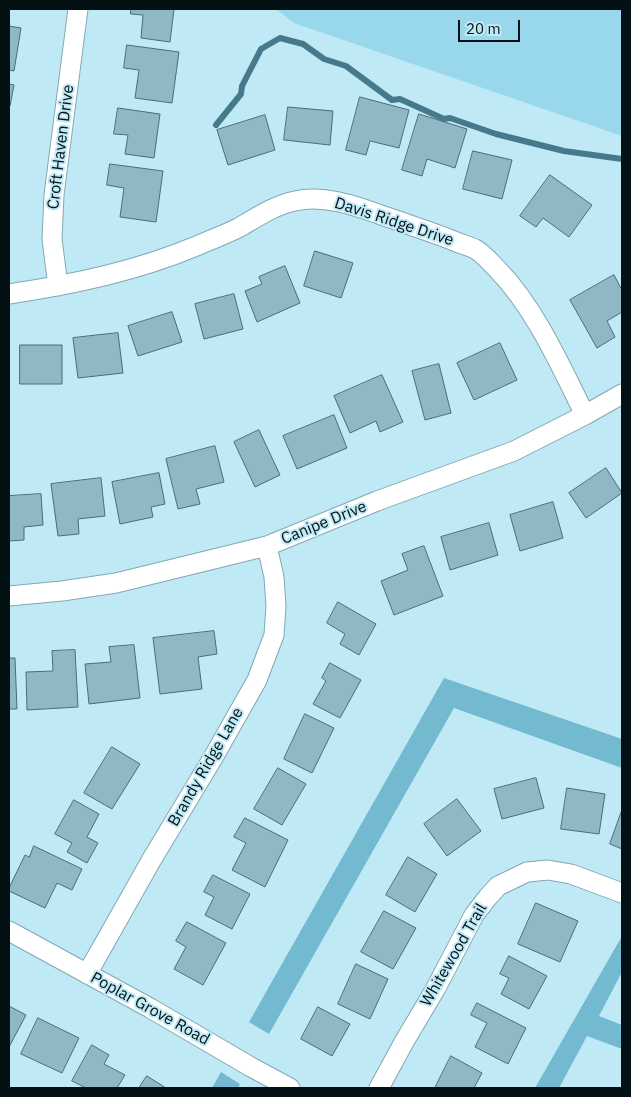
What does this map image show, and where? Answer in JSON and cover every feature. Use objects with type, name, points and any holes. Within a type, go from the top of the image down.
[{"type":"street","name":"Croft Haven Drive","points":[[58,286],[52,238],[54,195],[78,9]]},
{"type":"street","name":"Davis Ridge Drive","points":[[9,294],[104,277],[153,263],[197,246],[273,209],[295,201],[331,201],[357,207],[433,232],[475,249],[489,260],[510,282],[534,318],[585,415]]},
{"type":"street","name":"Canipe Drive","points":[[9,596],[116,583],[267,546],[377,501],[514,451],[622,394]]},
{"type":"street","name":"Brandy Ridge Lane","points":[[88,974],[152,859],[257,680],[274,635],[276,606],[274,577],[267,546]]},
{"type":"street","name":"Whitewood Trail","points":[[379,1088],[436,988],[474,915],[498,886],[528,872],[548,870],[571,874],[622,893]]},
{"type":"street","name":"Poplar Grove Road","points":[[9,931],[290,1088]]},
{"type":"shaded area","points":[[276,9],[622,9],[622,136],[294,23]]},
{"type":"shaded area","points":[[444,678],[622,739],[622,768],[454,708],[269,1034],[249,1022]]},
{"type":"shaded area","points":[[622,936],[622,972],[599,1016],[622,1025],[622,1049],[587,1036],[559,1088],[535,1088]]},
{"type":"shaded area","points":[[221,1072],[240,1084],[238,1088],[212,1088]]},
{"type":"building","points":[[131,9],[174,9],[170,42],[141,38],[143,15],[131,14]]},
{"type":"building","points":[[9,26],[21,28],[14,71],[9,70]]},
{"type":"building","points":[[127,45],[179,52],[172,103],[135,98],[139,70],[124,68]]},
{"type":"building","points":[[9,84],[14,85],[10,106],[9,106]]},
{"type":"building","points":[[360,97],[409,110],[399,148],[370,141],[366,155],[346,150]]},
{"type":"building","points":[[288,107],[333,111],[330,145],[284,140]]},
{"type":"building","points":[[118,108],[160,114],[154,158],[125,154],[128,135],[114,134]]},
{"type":"building","points":[[419,114],[467,129],[455,168],[427,159],[422,176],[402,170]]},
{"type":"building","points":[[265,115],[275,150],[228,165],[217,130]]},
{"type":"building","points":[[473,151],[512,160],[502,199],[463,189]]},
{"type":"building","points":[[110,164],[163,171],[156,222],[120,217],[124,188],[107,185]]},
{"type":"building","points":[[550,175],[592,205],[569,237],[543,218],[536,227],[520,216]]},
{"type":"building","points":[[315,251],[353,263],[341,298],[304,286]]},
{"type":"building","points":[[285,266],[300,303],[257,322],[245,291],[262,284],[259,277]]},
{"type":"building","points":[[614,275],[622,290],[622,312],[607,321],[615,337],[597,348],[570,300]]},
{"type":"building","points":[[234,294],[243,329],[204,339],[195,304]]},
{"type":"building","points":[[172,312],[182,342],[138,356],[128,326]]},
{"type":"building","points":[[118,333],[123,373],[78,378],[73,338]]},
{"type":"building","points":[[500,343],[517,380],[474,400],[457,363]]},
{"type":"building","points":[[20,345],[62,345],[62,384],[20,384]]},
{"type":"building","points":[[439,364],[451,413],[425,420],[412,371]]},
{"type":"building","points":[[382,375],[403,422],[380,432],[376,421],[350,433],[334,396]]},
{"type":"building","points":[[334,415],[347,448],[297,469],[283,436]]},
{"type":"building","points":[[259,430],[280,475],[255,487],[234,442]]},
{"type":"building","points":[[215,446],[224,482],[196,489],[200,504],[178,509],[166,459]]},
{"type":"building","points":[[606,468],[622,493],[586,518],[569,493]]},
{"type":"building","points":[[159,473],[165,504],[151,507],[153,517],[120,524],[112,482]]},
{"type":"building","points":[[101,478],[105,516],[78,519],[79,534],[58,536],[51,484]]},
{"type":"building","points":[[41,494],[43,525],[24,527],[24,540],[9,541],[9,496]]},
{"type":"building","points":[[553,502],[563,538],[520,551],[510,515]]},
{"type":"building","points":[[489,523],[498,555],[450,570],[441,537]]},
{"type":"building","points":[[424,546],[443,596],[394,615],[381,581],[408,570],[402,554]]},
{"type":"building","points":[[338,602],[376,624],[359,655],[340,644],[345,634],[327,623]]},
{"type":"building","points":[[214,631],[217,654],[198,657],[202,689],[160,694],[153,638]]},
{"type":"building","points":[[134,645],[140,698],[89,704],[85,664],[111,662],[109,647]]},
{"type":"building","points":[[75,650],[78,707],[27,710],[26,672],[53,671],[52,651]]},
{"type":"building","points":[[9,658],[15,658],[17,709],[9,709]]},
{"type":"building","points":[[330,663],[361,680],[340,718],[313,704],[326,681],[322,678]]},
{"type":"building","points":[[305,714],[334,728],[312,773],[284,759]]},
{"type":"building","points":[[112,747],[140,764],[112,809],[84,793]]},
{"type":"building","points":[[278,768],[306,784],[282,825],[254,809]]},
{"type":"building","points":[[536,778],[544,808],[502,819],[494,789]]},
{"type":"building","points":[[567,788],[605,794],[599,834],[561,829]]},
{"type":"building","points":[[457,799],[481,831],[447,856],[424,824]]},
{"type":"building","points":[[74,800],[99,814],[87,837],[98,843],[87,863],[67,852],[72,843],[55,834]]},
{"type":"building","points":[[622,810],[622,849],[610,844]]},
{"type":"building","points":[[245,818],[288,840],[265,887],[232,870],[246,843],[234,837]]},
{"type":"building","points":[[34,846],[82,869],[72,890],[57,883],[45,908],[9,891],[25,855],[29,857]]},
{"type":"building","points":[[408,857],[437,874],[415,912],[386,895]]},
{"type":"building","points":[[213,875],[250,894],[232,929],[205,915],[214,897],[204,892]]},
{"type":"building","points":[[536,903],[578,921],[560,962],[518,944]]},
{"type":"building","points":[[384,911],[416,928],[393,969],[361,952]]},
{"type":"building","points":[[187,922],[226,943],[203,985],[174,969],[186,947],[176,941]]},
{"type":"building","points":[[509,956],[547,976],[529,1009],[501,994],[509,978],[500,974]]},
{"type":"building","points":[[356,964],[388,979],[370,1019],[338,1004]]},
{"type":"building","points":[[477,1003],[526,1028],[508,1064],[475,1047],[487,1023],[471,1015]]},
{"type":"building","points":[[9,1006],[26,1015],[9,1047]]},
{"type":"building","points":[[318,1007],[350,1024],[332,1056],[301,1039]]},
{"type":"building","points":[[38,1018],[79,1038],[62,1073],[21,1054]]},
{"type":"building","points":[[92,1045],[109,1055],[104,1064],[125,1075],[117,1088],[86,1088],[72,1081]]},
{"type":"building","points":[[451,1056],[482,1073],[474,1088],[435,1088]]},
{"type":"building","points":[[147,1076],[166,1088],[139,1088]]},
{"type":"waterway","points":[[216,125],[241,94],[242,86],[261,49],[280,38],[303,44],[324,59],[346,66],[392,100],[400,99],[444,119],[450,118],[496,134],[564,151],[622,159]]}]
